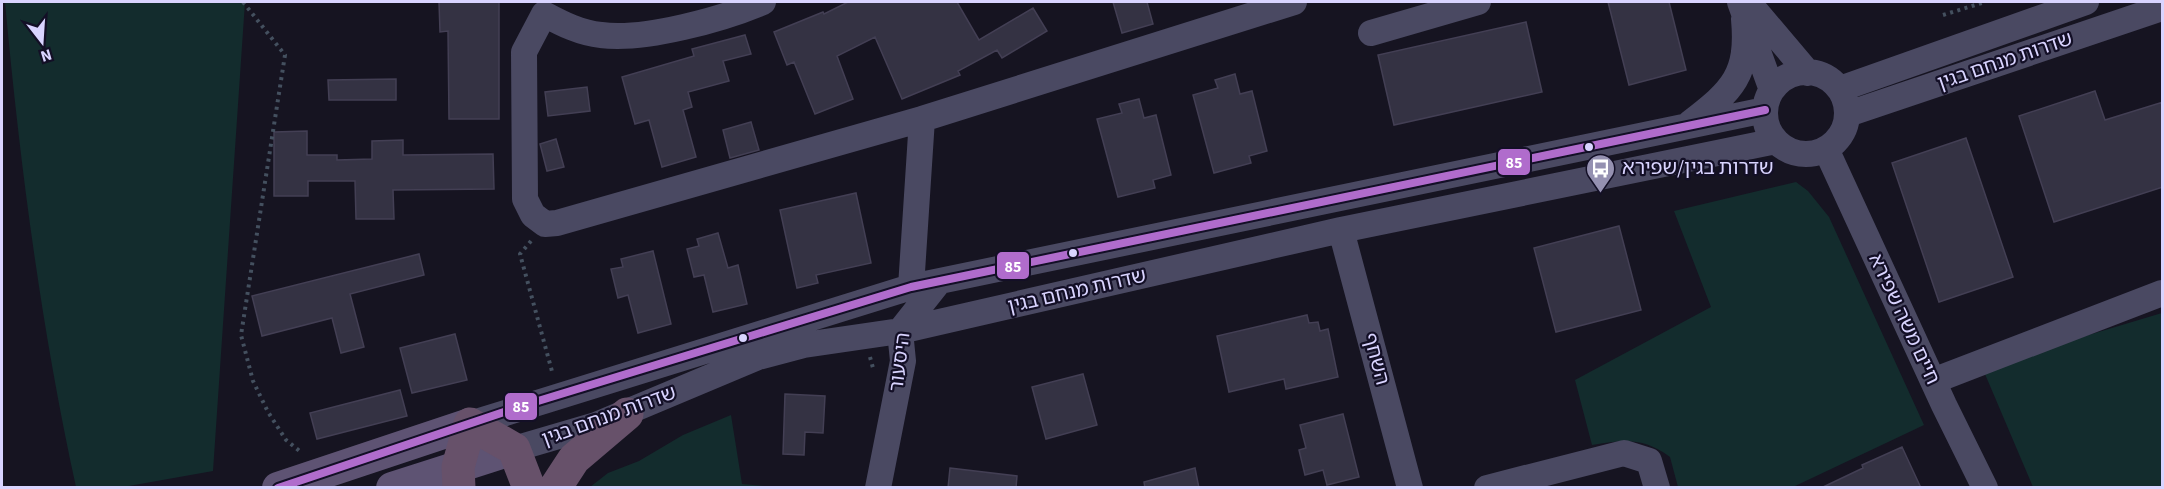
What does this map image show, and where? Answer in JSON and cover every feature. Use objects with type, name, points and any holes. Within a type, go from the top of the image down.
[{"type":"highway","points":[[555,488],[574,459],[627,414]]},
{"type":"highway","points":[[459,477],[470,424],[514,449],[529,488]]},
{"type":"main road","name":"שדרות מנחם בגין","points":[[278,488],[470,424]]},
{"type":"main road","name":"שדרות מנחם בגין","points":[[392,488],[459,477],[514,449]]},
{"type":"street","points":[[763,2],[735,14],[659,32],[602,36],[572,28],[543,8],[525,52],[525,199],[533,215],[545,224],[557,223],[922,119],[1294,2]]},
{"type":"street","name":"שדרות מנחם בגין","points":[[1840,89],[2086,2]]},
{"type":"street","points":[[1371,33],[1464,3]]},
{"type":"street","points":[[1744,7],[1808,73]]},
{"type":"street","points":[[1744,7],[1768,100],[1765,121],[1776,141],[1786,149],[1799,154],[1813,154],[1826,149],[1841,134],[1848,114],[1846,101],[1840,89],[1821,75],[1808,73],[1787,76],[1768,100]]},
{"type":"street","points":[[1682,128],[1714,105],[1736,79],[1747,48],[1744,7]]},
{"type":"street","name":"שדרות מנחם בגין","points":[[1848,114],[2163,8]]},
{"type":"street","name":"שדרות מנחם בגין","points":[[470,424],[911,287],[1682,128],[1768,100]]},
{"type":"street","points":[[911,287],[922,119]]},
{"type":"street","name":"שדרות מנחם בגין","points":[[514,449],[627,414],[758,357],[804,345],[900,331],[1341,230],[1776,141]]},
{"type":"street","name":"חיים משה שפירא","points":[[1826,149],[1985,488]]},
{"type":"street","name":"השחף","points":[[1341,230],[1410,488]]},
{"type":"street","name":"היסעור","points":[[878,488],[903,361],[900,331],[938,283]]},
{"type":"street","points":[[1933,381],[2163,293]]},
{"type":"street","points":[[1486,488],[1624,453],[1649,461],[1657,488]]},
{"type":"path","points":[[243,2],[285,56],[241,335],[253,381],[268,412],[286,440],[310,459]]},
{"type":"path","points":[[1943,15],[1985,2]]},
{"type":"path","points":[[545,224],[520,254],[555,381]]},
{"type":"green space","points":[[5,2],[245,2],[213,471],[123,487],[76,487],[52,367],[33,246]]},
{"type":"green space","points":[[1796,182],[1808,191],[1829,217],[1924,425],[1793,487],[1678,487],[1670,457],[1651,446],[1624,441],[1592,445],[1575,380],[1711,307],[1674,211]]},
{"type":"green space","points":[[2162,313],[2162,487],[2033,487],[1982,367]]},
{"type":"green space","points":[[731,415],[742,484],[776,487],[590,487],[608,473],[639,461],[683,435]]},
{"type":"building","points":[[439,2],[499,2],[499,119],[449,119],[448,31],[440,32]]},
{"type":"building","points":[[848,2],[957,2],[979,40],[1033,8],[1047,31],[1002,58],[997,50],[958,71],[960,75],[902,99],[875,37],[837,56],[853,99],[815,114],[794,62],[787,65],[774,32],[823,12],[824,14]]},
{"type":"building","points":[[1113,2],[1147,2],[1153,24],[1122,33]]},
{"type":"building","points":[[1608,2],[1669,2],[1686,70],[1629,85]]},
{"type":"building","points":[[1526,22],[1542,92],[1394,125],[1378,55]]},
{"type":"building","points":[[745,35],[751,54],[723,61],[729,81],[688,92],[692,107],[683,110],[696,157],[662,167],[649,120],[635,124],[622,77],[694,56],[692,49]]},
{"type":"building","points":[[1235,74],[1240,94],[1252,91],[1267,151],[1249,156],[1251,163],[1214,173],[1193,95],[1218,88],[1215,80]]},
{"type":"building","points":[[396,79],[396,100],[329,100],[328,80]]},
{"type":"building","points":[[587,87],[590,111],[548,116],[545,92]]},
{"type":"building","points":[[2095,91],[2105,120],[2163,102],[2163,187],[2054,222],[2019,116]]},
{"type":"building","points":[[1139,99],[1144,118],[1156,115],[1171,175],[1153,180],[1155,188],[1118,197],[1097,119],[1122,113],[1119,104]]},
{"type":"building","points":[[751,122],[759,150],[730,158],[723,130]]},
{"type":"building","points":[[307,131],[307,155],[337,155],[337,160],[372,159],[372,141],[403,140],[403,155],[493,154],[494,189],[393,190],[394,219],[356,219],[355,181],[308,181],[308,196],[274,196],[274,132]]},
{"type":"building","points":[[1966,138],[2013,277],[1939,302],[1892,163]]},
{"type":"building","points":[[556,139],[564,167],[547,171],[540,144]]},
{"type":"building","points":[[856,193],[871,263],[816,275],[818,283],[797,288],[780,210]]},
{"type":"building","points":[[1619,226],[1641,310],[1556,332],[1534,248]]},
{"type":"building","points":[[718,233],[728,268],[738,265],[747,304],[713,312],[704,275],[694,277],[687,249],[699,246],[697,239]]},
{"type":"building","points":[[653,251],[671,324],[638,333],[628,295],[618,298],[611,269],[623,267],[621,259]]},
{"type":"building","points":[[419,254],[424,275],[350,294],[364,347],[341,353],[332,318],[262,336],[252,296]]},
{"type":"building","points":[[1307,315],[1309,323],[1318,322],[1320,331],[1328,329],[1338,377],[1286,389],[1284,379],[1229,392],[1217,336]]},
{"type":"building","points":[[455,334],[467,380],[412,393],[400,348]]},
{"type":"building","points":[[1083,374],[1097,425],[1046,439],[1032,387]]},
{"type":"building","points":[[400,390],[407,416],[317,439],[310,413]]},
{"type":"building","points":[[785,394],[825,396],[823,433],[805,432],[804,455],[783,454]]},
{"type":"building","points":[[1343,414],[1359,477],[1327,485],[1323,470],[1305,475],[1299,450],[1306,448],[1300,425]]},
{"type":"building","points":[[1902,447],[1921,488],[1821,488],[1863,468],[1862,465]]},
{"type":"building","points":[[950,468],[1017,476],[1016,488],[948,488]]},
{"type":"building","points":[[1195,468],[1199,488],[1145,488],[1144,482]]},
{"type":"transit line","name":"85","points":[[278,488],[525,405],[911,287],[1765,110]]},
{"type":"place","name":"שדרות בגין/שפירא","points":[[1601,194]]}]
